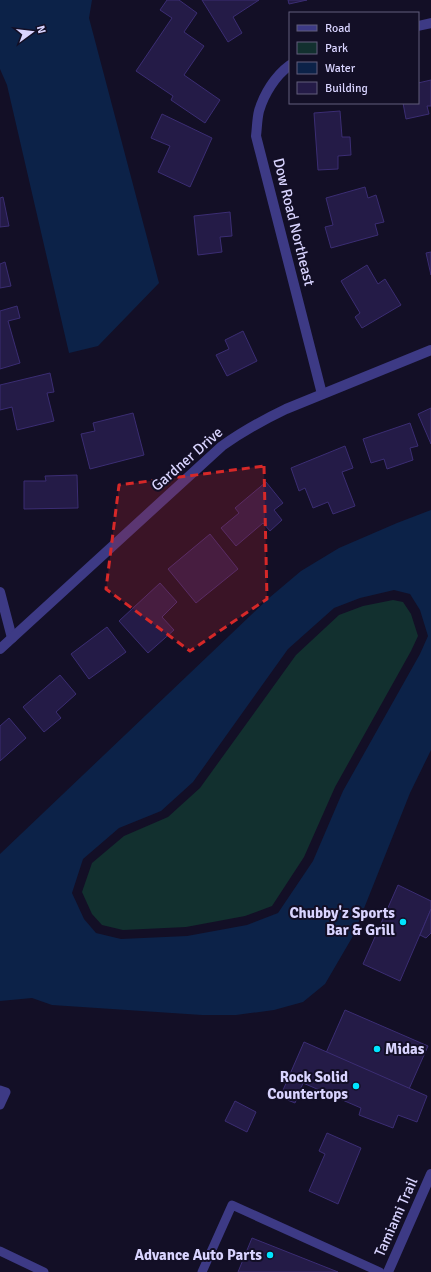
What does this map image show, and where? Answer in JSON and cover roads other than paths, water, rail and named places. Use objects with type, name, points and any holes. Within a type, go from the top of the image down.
[{"type":"street","points":[[419,26],[431,22]]},
{"type":"street","name":"Dow Road Northeast","points":[[289,66],[269,89],[259,112],[256,136],[322,394]]},
{"type":"street","name":"Gardner Drive","points":[[0,649],[222,446],[264,420],[322,394],[431,350]]},
{"type":"street","points":[[0,592],[12,638]]},
{"type":"street","name":"Tamiami Trail","points":[[388,1272],[431,1174]]},
{"type":"lane","points":[[0,1090],[6,1092],[0,1105]]},
{"type":"lane","points":[[202,1272],[232,1205],[380,1272]]},
{"type":"lane","points":[[0,1251],[44,1272]]},
{"type":"water","points":[[0,0],[92,0],[89,18],[159,283],[98,346],[69,353],[7,85],[0,69]]},
{"type":"water","points":[[431,510],[431,750],[410,793],[353,936],[325,984],[303,1002],[274,1010],[236,1015],[202,1015],[52,1005],[32,998],[0,1001],[0,854],[269,598],[301,571],[339,548]],"holes":[[[394,590],[410,594],[420,610],[428,636],[420,654],[343,791],[313,861],[278,913],[247,925],[187,936],[121,939],[96,933],[84,919],[72,893],[83,859],[119,828],[161,811],[193,782],[288,649],[334,608],[360,598]]]},
{"type":"place","name":"Chubby'z Sports Bar & Grill","points":[[403,922]]},
{"type":"place","name":"Midas","points":[[377,1049]]},
{"type":"place","name":"Rock Solid Countertops","points":[[356,1086]]},
{"type":"place","name":"Advance Auto Parts","points":[[270,1255]]}]
